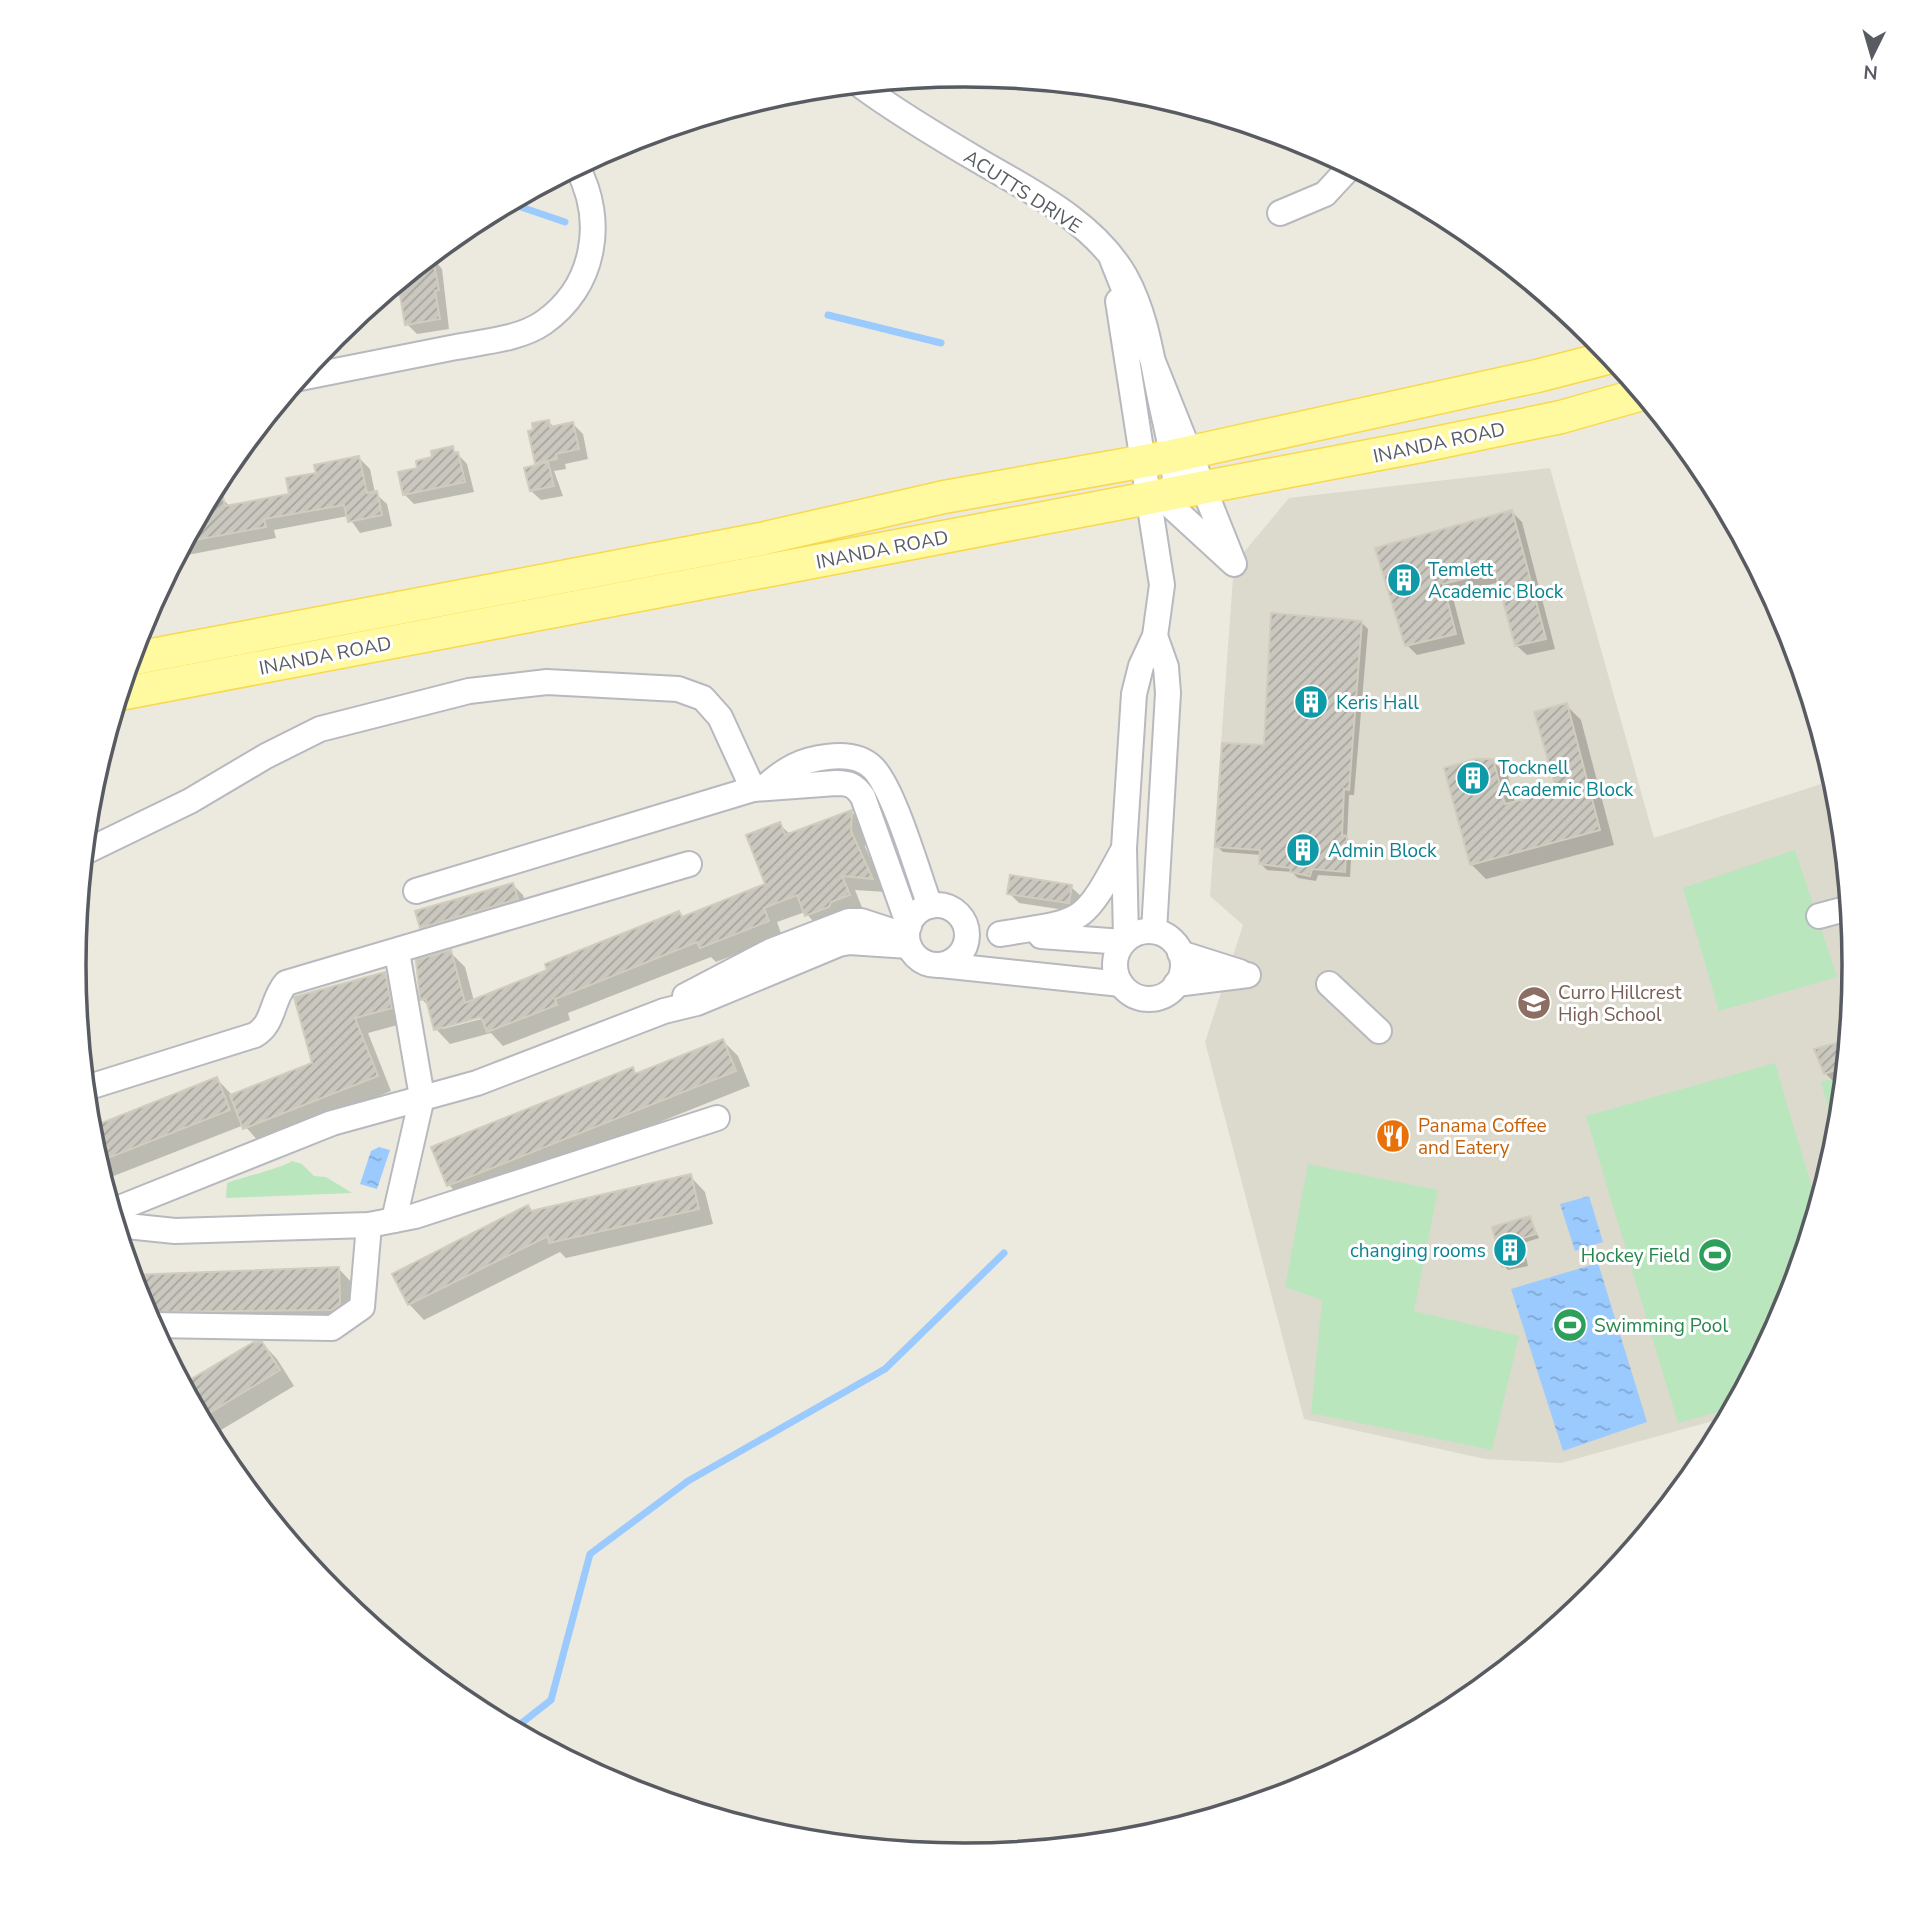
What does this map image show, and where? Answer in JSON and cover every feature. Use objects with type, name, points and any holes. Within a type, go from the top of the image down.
[{"type":"main road","name":"INANDA ROAD","points":[[142,657],[761,539],[944,497],[1173,456],[1600,360]]},
{"type":"main road","name":"INANDA ROAD","points":[[129,692],[1176,494],[1523,425],[1633,396]]},
{"type":"street","name":"ACUTTS DRIVE","points":[[871,92],[1047,202],[1095,239],[1112,259],[1124,275],[1143,320],[1173,456],[1176,494],[1173,508],[1234,564],[1112,259]]},
{"type":"street","points":[[1280,213],[1325,194],[1344,173]]},
{"type":"street","points":[[314,375],[485,341],[519,333],[542,323],[576,289],[589,260],[594,240],[593,212],[581,175]]},
{"type":"street","points":[[1112,259],[1162,585],[1155,636],[1141,666],[1134,694],[1124,848],[1125,941],[1115,965],[1121,984],[1128,992],[1149,998],[1159,997],[1177,984],[1248,975],[1180,953]]},
{"type":"street","points":[[1153,931],[1168,693],[1166,667],[1155,636]]},
{"type":"street","points":[[93,848],[190,801],[266,756],[320,729],[469,691],[547,682],[678,689],[704,698],[720,717],[760,788]]},
{"type":"street","points":[[760,788],[783,771],[807,760],[845,757],[858,759],[872,767],[885,785],[930,906]]},
{"type":"street","points":[[415,891],[760,788],[848,783],[857,788],[863,797],[908,936],[922,961],[1121,984]]},
{"type":"street","points":[[1000,934],[1056,926],[1082,915],[1094,903],[1124,848]]},
{"type":"street","points":[[94,1085],[255,1035],[265,1029],[279,992],[286,983],[689,864]]},
{"type":"street","points":[[908,936],[913,917],[930,906],[940,906],[958,914],[967,932],[961,954],[941,965]]},
{"type":"street","points":[[1819,916],[1840,910]]},
{"type":"street","points":[[967,932],[1125,941],[1137,933],[1153,931],[1170,938],[1180,953],[1181,974],[1177,984]]},
{"type":"street","points":[[121,1208],[332,1123],[477,1083],[664,1011],[692,990],[724,972],[838,935],[849,942],[908,936]]},
{"type":"street","points":[[394,1220],[422,1097],[397,952]]},
{"type":"street","points":[[1329,984],[1380,1031]]},
{"type":"street","points":[[126,1226],[175,1231],[369,1225],[394,1220],[717,1118]]},
{"type":"street","points":[[168,1189],[175,1231]]},
{"type":"street","points":[[164,1325],[332,1328],[362,1307],[369,1225]]},
{"type":"shaded area","name":"Curro Hillcrest High School","points":[[1550,468],[1654,838],[1821,784],[1835,850],[1840,908],[1842,965],[1835,1080],[1812,1192],[1796,1247],[1752,1353],[1715,1420],[1561,1463],[1485,1459],[1304,1419],[1205,1042],[1243,925],[1210,896],[1234,564],[1289,498]]},
{"type":"green space","points":[[1795,850],[1837,977],[1719,1011],[1683,888]]},
{"type":"green space","name":"Hockey Field","points":[[1775,1063],[1813,1190],[1796,1247],[1775,1301],[1752,1353],[1720,1411],[1678,1423],[1586,1116]]},
{"type":"green space","points":[[1835,1079],[1829,1111],[1821,1082]]},
{"type":"green space","points":[[292,1161],[302,1164],[314,1176],[326,1177],[352,1193],[226,1198],[227,1183]]},
{"type":"green space","points":[[1308,1164],[1438,1190],[1414,1311],[1519,1336],[1492,1450],[1311,1413],[1322,1300],[1285,1287]]},
{"type":"water","points":[[379,1147],[390,1150],[377,1189],[360,1184],[371,1151]]},
{"type":"water","points":[[1589,1196],[1603,1242],[1575,1251],[1560,1204]]},
{"type":"water","name":"Swimming Pool","points":[[1598,1263],[1647,1422],[1563,1451],[1511,1289]]},
{"type":"building","points":[[434,265],[439,290],[435,291],[440,319],[405,325],[400,293]]},
{"type":"building","points":[[549,420],[550,427],[573,422],[579,449],[556,454],[557,459],[535,463],[528,431],[533,430],[532,423]]},
{"type":"building","points":[[453,446],[454,453],[458,452],[465,482],[403,495],[398,472],[417,468],[416,461],[432,457],[431,451]]},
{"type":"building","points":[[359,456],[367,493],[377,491],[382,515],[348,522],[344,505],[264,519],[266,527],[196,540],[221,497],[225,506],[289,494],[286,478],[316,473],[314,465]]},
{"type":"building","points":[[548,462],[554,486],[530,491],[524,468]]},
{"type":"building","name":"Temlett Academic Block","points":[[1512,510],[1546,639],[1515,646],[1495,571],[1443,584],[1456,634],[1405,646],[1375,548]]},
{"type":"building","points":[[1271,613],[1362,621],[1349,790],[1344,789],[1342,835],[1347,836],[1345,872],[1312,869],[1310,876],[1290,872],[1291,868],[1259,864],[1260,850],[1215,847],[1222,743],[1264,745]]},
{"type":"building","name":"Tocknell Academic Block","points":[[1567,703],[1600,830],[1470,865],[1444,768],[1476,759],[1493,759],[1505,804],[1557,791],[1534,712]]},
{"type":"building","points":[[852,810],[851,831],[873,879],[842,876],[850,895],[831,902],[829,907],[805,916],[797,895],[764,908],[769,921],[700,948],[697,942],[555,999],[557,1005],[487,1032],[481,1017],[434,1030],[426,999],[420,1000],[416,960],[451,950],[465,1003],[547,970],[545,964],[679,911],[682,917],[765,884],[746,835],[780,822],[785,835]]},
{"type":"building","points":[[1010,875],[1072,885],[1069,903],[1007,894]]},
{"type":"building","points":[[513,883],[518,899],[420,928],[415,911]]},
{"type":"building","points":[[385,972],[392,1008],[355,1018],[378,1076],[243,1129],[230,1095],[312,1063],[294,997]]},
{"type":"building","points":[[723,1039],[736,1071],[447,1186],[431,1147],[633,1067],[635,1074]]},
{"type":"building","points":[[1838,1042],[1836,1070],[1824,1074],[1814,1049]]},
{"type":"building","points":[[217,1077],[230,1110],[108,1158],[101,1123]]},
{"type":"building","points":[[691,1174],[699,1209],[549,1243],[548,1236],[408,1305],[392,1274],[528,1205],[531,1211]]},
{"type":"building","name":"changing rooms","points":[[1530,1216],[1536,1234],[1520,1239],[1524,1261],[1502,1267],[1492,1227]]},
{"type":"building","points":[[339,1267],[340,1304],[332,1310],[158,1312],[143,1275]]},
{"type":"building","points":[[254,1342],[262,1342],[280,1370],[209,1413],[190,1380]]},
{"type":"waterway","points":[[520,207],[565,222]]},
{"type":"waterway","points":[[828,315],[941,343]]},
{"type":"waterway","points":[[521,1723],[551,1700],[590,1554],[688,1481],[885,1369],[1004,1253]]},
{"type":"place","name":"Temlett Academic Block","points":[[1404,580]]},
{"type":"place","name":"Keris Hall","points":[[1311,702]]},
{"type":"place","name":"Tocknell Academic Block","points":[[1473,778]]},
{"type":"place","name":"Admin Block","points":[[1303,850]]},
{"type":"place","name":"Curro Hillcrest High School","points":[[1534,1003]]},
{"type":"place","name":"Panama Coffee and Eatery","points":[[1393,1136]]},
{"type":"place","name":"changing rooms","points":[[1510,1250]]},
{"type":"place","name":"Hockey Field","points":[[1715,1255]]},
{"type":"place","name":"Swimming Pool","points":[[1570,1325]]}]
